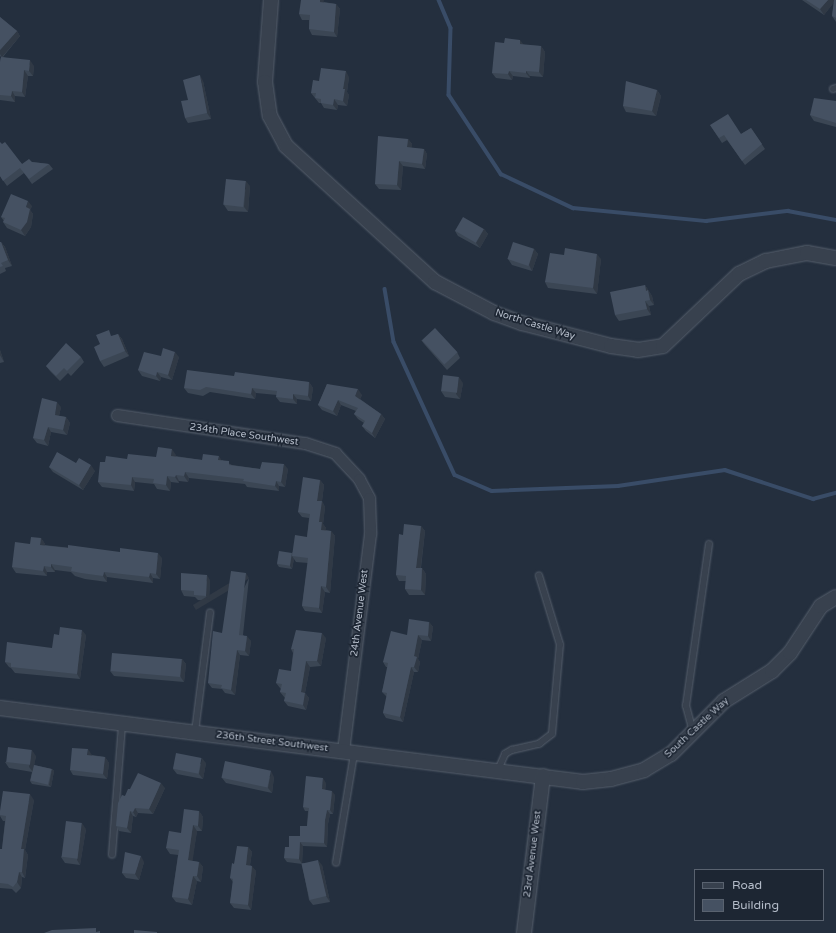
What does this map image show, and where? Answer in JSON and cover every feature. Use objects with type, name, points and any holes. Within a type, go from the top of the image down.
[{"type":"street","name":"North Castle Way","points":[[271,0],[265,65],[267,100],[270,116],[286,146],[400,252],[435,282],[462,298],[522,323],[611,346],[638,350],[663,346],[739,274],[766,261],[807,253],[836,258]]},
{"type":"street","name":"234th Place Southwest","points":[[117,415],[305,443],[335,453],[359,478]]},
{"type":"street","name":"24th Avenue West","points":[[348,751],[370,534],[369,498],[359,478]]},
{"type":"street","name":"South Castle Way","points":[[543,776],[583,782],[611,779],[644,770],[671,754],[724,701],[781,662],[790,653],[821,606],[836,597]]},
{"type":"street","name":"236th Street Southwest","points":[[0,708],[543,776]]},
{"type":"street","name":"23rd Avenue West","points":[[524,933],[543,776]]},
{"type":"lane","points":[[693,732],[686,706],[709,545]]},
{"type":"lane","points":[[498,770],[505,754],[512,750],[539,744],[552,734],[560,645],[539,576]]},
{"type":"lane","points":[[195,732],[210,613]]},
{"type":"lane","points":[[112,855],[122,723]]},
{"type":"lane","points":[[336,863],[348,751]]},
{"type":"building","points":[[301,0],[320,0],[320,2],[336,4],[334,32],[309,29],[310,15],[299,14]]},
{"type":"building","points":[[806,0],[828,0],[820,9]]},
{"type":"building","points":[[834,0],[836,0],[836,18],[832,16]]},
{"type":"building","points":[[0,17],[17,31],[0,50]]},
{"type":"building","points":[[505,38],[520,40],[520,44],[541,46],[539,72],[526,71],[526,73],[509,71],[508,74],[492,73],[495,42],[504,43]]},
{"type":"building","points":[[1,57],[30,60],[29,71],[24,70],[22,92],[12,91],[11,96],[0,95]]},
{"type":"building","points":[[321,68],[346,71],[343,101],[334,99],[333,105],[321,103],[321,99],[315,98],[316,93],[311,93],[313,80],[319,81]]},
{"type":"building","points":[[200,75],[207,113],[185,118],[181,101],[188,100],[183,80]]},
{"type":"building","points":[[626,81],[657,90],[652,111],[623,106]]},
{"type":"building","points":[[814,98],[836,101],[836,123],[810,115]]},
{"type":"building","points":[[728,114],[741,134],[751,128],[762,144],[742,161],[724,135],[719,138],[710,125]]},
{"type":"building","points":[[378,136],[408,139],[407,147],[424,149],[422,164],[399,161],[397,185],[375,184]]},
{"type":"building","points":[[0,142],[2,144],[5,142],[22,164],[29,159],[32,162],[49,164],[29,179],[20,168],[3,181],[0,176]]},
{"type":"building","points":[[226,179],[246,181],[243,207],[223,205]]},
{"type":"building","points":[[11,194],[28,201],[26,207],[30,209],[27,222],[21,230],[3,222],[5,218],[1,217]]},
{"type":"building","points":[[463,217],[484,229],[476,243],[455,231]]},
{"type":"building","points":[[0,242],[8,260],[1,263],[3,266],[0,267]]},
{"type":"building","points":[[513,242],[534,249],[528,266],[507,259]]},
{"type":"building","points":[[565,248],[597,254],[593,288],[545,282],[550,253],[564,255]]},
{"type":"building","points":[[645,285],[646,291],[648,290],[650,300],[645,301],[647,309],[615,315],[610,292]]},
{"type":"building","points":[[435,328],[458,352],[444,364],[422,340]]},
{"type":"building","points":[[109,330],[111,336],[118,334],[125,351],[100,361],[94,347],[100,344],[96,335]]},
{"type":"building","points":[[66,343],[81,357],[67,371],[64,368],[56,376],[46,366]]},
{"type":"building","points":[[163,348],[175,352],[168,375],[157,372],[156,376],[138,370],[144,352],[161,356]]},
{"type":"building","points":[[187,370],[234,376],[235,372],[309,382],[308,396],[293,394],[293,399],[276,397],[277,391],[252,388],[251,394],[206,387],[200,390],[184,388]]},
{"type":"building","points":[[443,375],[459,377],[457,393],[441,391]]},
{"type":"building","points":[[327,384],[358,389],[355,396],[381,414],[372,433],[362,426],[365,421],[354,414],[358,408],[338,400],[333,411],[318,405]]},
{"type":"building","points":[[42,398],[57,402],[55,415],[66,417],[63,430],[48,427],[44,440],[33,438]]},
{"type":"building","points":[[158,447],[172,449],[171,456],[202,460],[203,454],[219,456],[218,460],[229,461],[229,465],[260,469],[262,462],[284,464],[281,482],[276,481],[275,486],[243,481],[244,479],[185,472],[184,476],[167,476],[166,485],[153,483],[154,479],[132,477],[131,485],[98,482],[100,462],[105,462],[106,456],[127,459],[128,454],[156,457]]},
{"type":"building","points":[[57,452],[76,463],[79,458],[91,465],[79,485],[49,467]]},
{"type":"building","points":[[303,477],[320,480],[317,501],[322,501],[319,522],[322,522],[321,530],[331,531],[326,587],[321,586],[319,608],[302,606],[308,558],[292,556],[295,535],[307,537],[310,514],[298,512]]},
{"type":"building","points":[[404,524],[421,526],[416,568],[422,568],[421,590],[405,589],[406,576],[396,575],[399,534],[403,535]]},
{"type":"building","points":[[31,537],[41,538],[40,545],[68,548],[68,545],[120,552],[120,548],[158,553],[156,574],[150,573],[149,577],[104,572],[103,576],[71,571],[72,567],[51,564],[51,567],[44,566],[43,571],[12,567],[15,542],[30,544]]},
{"type":"building","points":[[279,551],[292,553],[290,566],[277,564]]},
{"type":"building","points":[[231,571],[246,573],[239,635],[247,636],[245,651],[237,650],[231,690],[221,688],[222,685],[208,683],[213,631],[222,633]]},
{"type":"building","points":[[181,573],[207,575],[206,596],[194,595],[194,591],[181,590]]},
{"type":"building","points":[[409,619],[429,622],[428,636],[418,635],[414,656],[417,657],[414,667],[411,667],[400,717],[383,713],[387,693],[382,692],[388,663],[383,662],[391,631],[407,635]]},
{"type":"building","points":[[60,627],[82,630],[77,674],[11,667],[11,663],[5,662],[7,642],[52,648],[54,634],[59,635]]},
{"type":"building","points":[[296,630],[322,633],[317,661],[306,661],[301,692],[305,693],[303,705],[284,701],[286,693],[280,692],[282,684],[276,683],[279,669],[291,671],[294,649],[291,649]]},
{"type":"building","points":[[112,653],[182,659],[180,677],[110,671]]},
{"type":"building","points":[[8,747],[32,750],[30,765],[6,762]]},
{"type":"building","points":[[72,748],[88,749],[87,755],[105,757],[103,774],[70,770]]},
{"type":"building","points":[[176,753],[202,758],[198,774],[173,769]]},
{"type":"building","points":[[225,761],[271,771],[267,787],[221,778]]},
{"type":"building","points":[[34,765],[52,769],[48,785],[30,781]]},
{"type":"building","points":[[138,773],[161,783],[149,809],[135,808],[133,812],[130,811],[127,828],[116,826],[118,803],[122,795],[125,796],[128,789],[130,789]]},
{"type":"building","points":[[306,776],[323,778],[322,789],[332,791],[330,810],[327,810],[325,820],[324,843],[300,842],[299,859],[284,858],[285,847],[289,847],[289,836],[300,836],[300,826],[307,826],[309,808],[303,807]]},
{"type":"building","points":[[3,791],[30,794],[21,849],[24,849],[22,872],[19,872],[17,882],[13,887],[8,884],[0,883],[0,849],[2,849],[6,816],[0,815]]},
{"type":"building","points":[[184,809],[199,811],[198,826],[193,825],[188,860],[199,862],[197,876],[193,876],[188,899],[172,897],[179,850],[166,848],[169,831],[181,833]]},
{"type":"building","points":[[66,821],[82,823],[77,859],[62,857]]},
{"type":"building","points":[[237,846],[248,847],[246,865],[252,866],[248,905],[230,903],[233,879],[230,878],[232,863],[234,864]]},
{"type":"building","points":[[125,852],[141,856],[135,874],[122,873]]},
{"type":"building","points":[[318,860],[326,896],[310,900],[301,864]]},
{"type":"building","points":[[96,928],[96,932],[100,931],[100,933],[44,933],[52,930]]},
{"type":"building","points":[[134,930],[157,932],[157,933],[134,933]]},
{"type":"waterway","points":[[439,0],[451,28],[449,95],[501,174],[573,208],[706,221],[788,211],[836,220]]},
{"type":"waterway","points":[[385,289],[394,342],[455,475],[492,491],[618,486],[725,470],[813,499],[836,493]]}]
